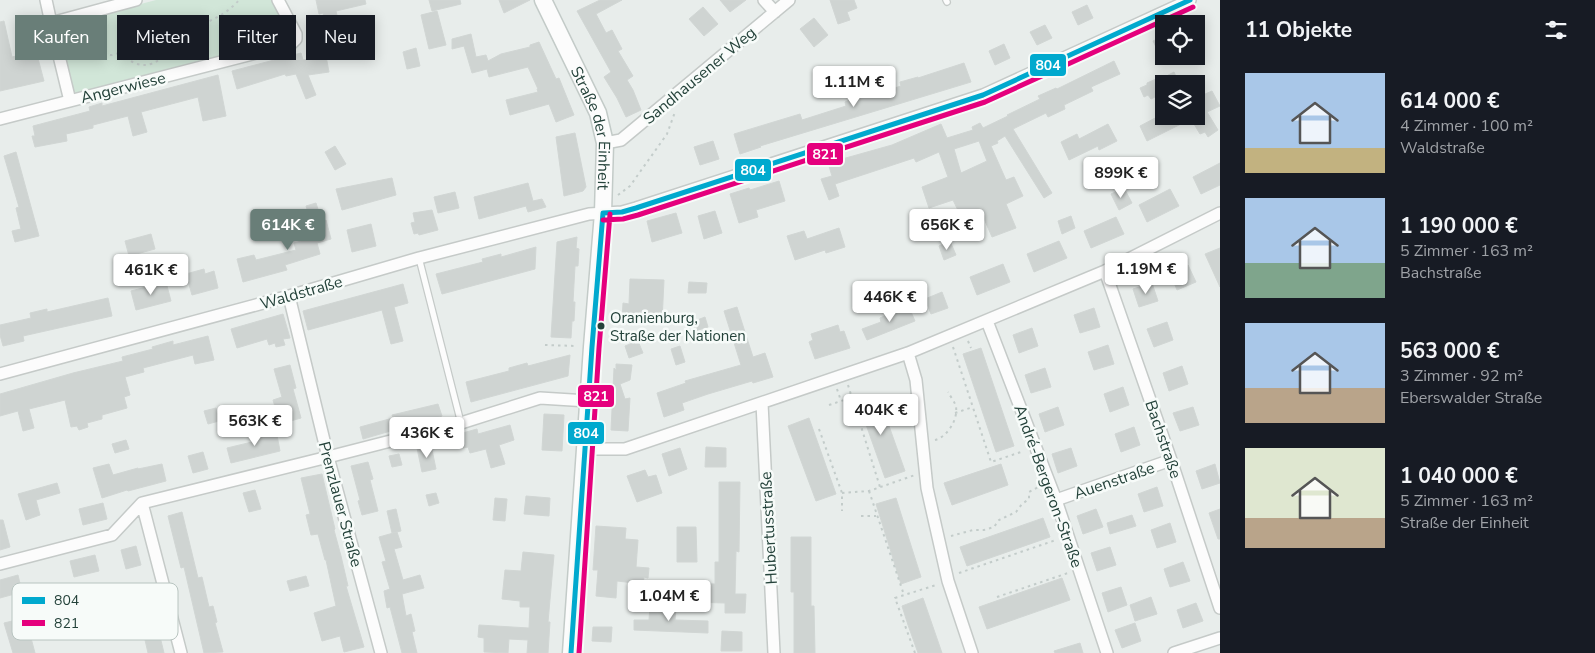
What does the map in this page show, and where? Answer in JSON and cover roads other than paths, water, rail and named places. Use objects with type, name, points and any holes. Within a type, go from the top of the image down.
[{"type":"street","name":"Angerwiese","points":[[46,0],[49,15]]},
{"type":"street","points":[[81,15],[136,0]]},
{"type":"street","name":"Angerwiese","points":[[60,60],[70,101],[291,44],[296,39],[296,34],[278,0]]},
{"type":"street","name":"Straße der Einheit","points":[[543,0],[598,113],[605,143],[603,213],[571,653]]},
{"type":"street","points":[[764,0],[775,12]]},
{"type":"street","name":"Sandhausener Weg","points":[[605,143],[622,140],[789,0]]},
{"type":"street","name":"Waldstraße","points":[[0,374],[289,296],[419,258],[588,214],[622,212],[636,208],[983,95],[1190,0]]},
{"type":"street","points":[[0,119],[70,101]]},
{"type":"street","points":[[585,449],[625,449],[908,353],[1105,272],[1220,213]]},
{"type":"street","name":"Bachstraße","points":[[1105,272],[1172,460],[1220,608]]},
{"type":"street","name":"Prenzlauer Straße","points":[[289,296],[328,458],[381,653]]},
{"type":"street","name":"André-Bergeron-Straße","points":[[987,320],[1056,500],[1107,653]]},
{"type":"street","points":[[908,353],[916,380],[927,488],[948,579],[972,653]]},
{"type":"street","points":[[0,564],[112,535],[142,503],[462,423],[540,398],[588,401]]},
{"type":"street","name":"Hubertusstraße","points":[[762,404],[774,653]]},
{"type":"street","name":"Auenstraße","points":[[1056,500],[1172,460]]},
{"type":"street","points":[[142,503],[163,583]]},
{"type":"street","points":[[1174,653],[1220,638]]},
{"type":"street","points":[[178,640],[181,653]]},
{"type":"lane","points":[[419,258],[462,423]]},
{"type":"place","name":"Oranienburg, Straße der Nationen","points":[[601,326]]}]
